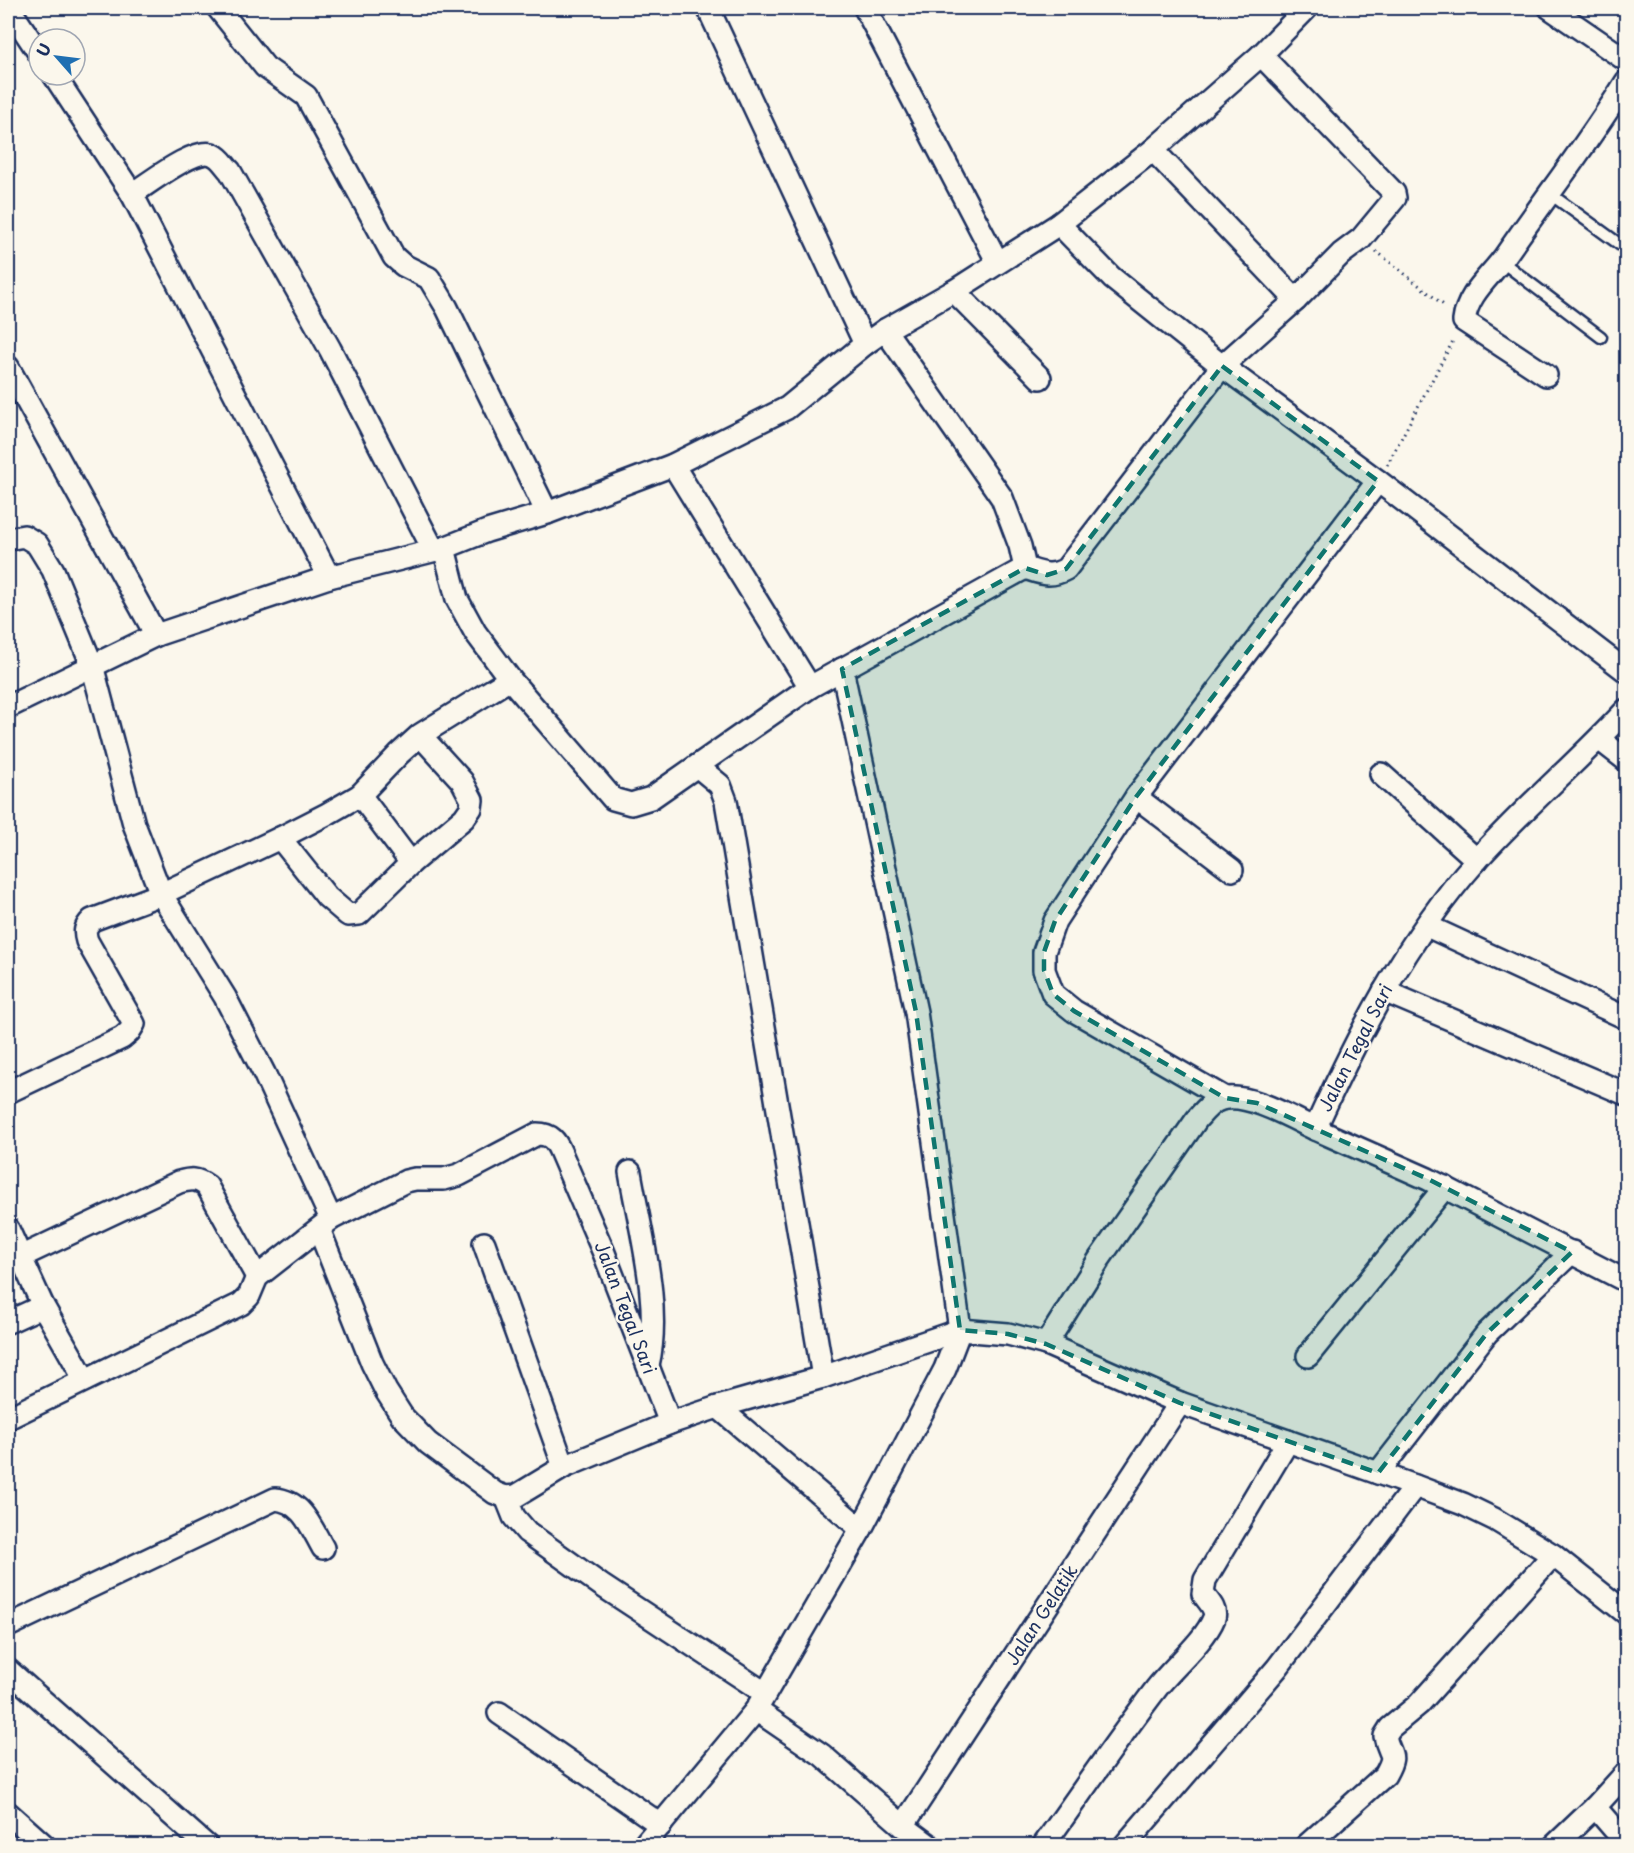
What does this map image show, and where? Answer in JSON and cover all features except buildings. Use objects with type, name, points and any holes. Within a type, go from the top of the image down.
[{"type":"street","points":[[9,8],[27,35]]},
{"type":"street","points":[[218,8],[265,67],[306,96],[394,257],[403,265],[422,273],[432,283],[447,308],[547,513]]},
{"type":"street","points":[[708,8],[865,344]]},
{"type":"street","points":[[866,8],[997,261]]},
{"type":"street","points":[[8,707],[156,635],[329,577],[439,549],[487,531],[547,513],[673,465],[787,408],[885,330],[954,291],[997,261],[1059,224],[1153,150],[1261,55],[1307,8]]},
{"type":"street","points":[[1550,8],[1626,60]]},
{"type":"street","points":[[132,194],[192,156],[203,152],[213,154],[222,161],[230,171],[330,349],[439,549],[457,599],[475,632],[510,679],[613,800],[623,803],[639,803],[651,798],[810,687],[1025,568],[1047,575],[1066,569],[1222,366],[1296,300],[1341,254],[1361,239],[1393,201],[1394,193],[1261,55]]},
{"type":"street","points":[[1546,375],[1464,321],[1465,308],[1593,134],[1626,82]]},
{"type":"street","points":[[62,87],[132,194],[329,577]]},
{"type":"street","points":[[1153,150],[1296,300]]},
{"type":"street","points":[[1059,224],[1112,278],[1222,366],[1378,481],[1626,671]]},
{"type":"street","points":[[954,291],[1040,378]]},
{"type":"street","points":[[885,330],[1002,498],[1020,546],[1025,568]]},
{"type":"street","points":[[8,367],[156,635]]},
{"type":"street","points":[[673,465],[810,687]]},
{"type":"street","points":[[1225,1098],[1074,1011],[1053,994],[1044,970],[1044,952],[1055,921],[1136,797],[1378,481]]},
{"type":"street","points":[[8,538],[24,537],[37,544],[53,570],[92,665],[134,825],[161,894],[230,1007],[264,1073],[325,1224],[372,1363],[386,1391],[402,1416],[428,1443],[495,1493],[506,1497],[516,1496],[564,1467],[670,1423],[718,1407],[824,1377],[960,1330],[1000,1332],[1046,1344],[1180,1403],[1415,1486],[1494,1519],[1553,1555],[1626,1613]]},
{"type":"street","points":[[643,1845],[662,1825],[761,1702],[861,1529],[945,1369],[960,1330],[916,1012],[842,669]]},
{"type":"street","points":[[8,1092],[110,1044],[129,1032],[134,1024],[87,941],[85,932],[87,924],[92,920],[161,894],[327,814],[360,795],[420,735],[510,679]]},
{"type":"street","name":"Jalan Tegal Sari","points":[[1225,1098],[1257,1103],[1315,1129],[1384,991],[1453,888],[1477,860],[1626,710]]},
{"type":"street","points":[[280,837],[327,897],[348,915],[359,914],[411,862],[451,830],[471,808],[472,800],[462,781],[420,735]]},
{"type":"street","points":[[1599,739],[1626,760]]},
{"type":"street","points":[[697,766],[720,786],[726,801],[824,1377]]},
{"type":"street","points":[[1381,774],[1477,860]]},
{"type":"street","points":[[360,795],[411,862]]},
{"type":"street","points":[[1136,797],[1232,870]]},
{"type":"street","points":[[1427,926],[1626,1018]]},
{"type":"street","points":[[1384,991],[1626,1094]]},
{"type":"street","points":[[1046,1344],[1100,1258],[1197,1119],[1215,1101],[1225,1098]]},
{"type":"street","points":[[1315,1129],[1445,1187],[1626,1281]]},
{"type":"street","name":"Jalan Tegal Sari","points":[[257,1277],[325,1224],[406,1181],[444,1179],[459,1175],[537,1134],[549,1136],[556,1142],[566,1163],[604,1253],[670,1423]]},
{"type":"street","points":[[630,1172],[651,1295],[653,1339],[648,1366]]},
{"type":"street","points":[[8,1418],[241,1305],[249,1296],[257,1277],[207,1186],[193,1178],[179,1182],[20,1257]]},
{"type":"street","points":[[1308,1356],[1445,1187]]},
{"type":"street","points":[[9,1235],[43,1306],[85,1380]]},
{"type":"street","points":[[484,1243],[564,1467]]},
{"type":"street","points":[[1378,1473],[1487,1333],[1572,1252]]},
{"type":"street","points":[[8,1322],[43,1306]]},
{"type":"street","name":"Jalan Gelatik","points":[[903,1826],[1180,1403]]},
{"type":"street","points":[[718,1407],[861,1529]]},
{"type":"street","points":[[1043,1845],[1157,1687],[1205,1632],[1214,1618],[1214,1608],[1203,1594],[1205,1580],[1288,1441]]},
{"type":"street","points":[[1124,1845],[1277,1668],[1415,1486]]},
{"type":"street","points":[[506,1497],[514,1517],[527,1532],[761,1702],[903,1826],[930,1845]]},
{"type":"street","points":[[8,1626],[275,1499],[294,1505],[304,1514],[323,1548]]},
{"type":"street","points":[[1306,1845],[1385,1775],[1392,1762],[1392,1753],[1385,1736],[1390,1728],[1419,1704],[1553,1555]]},
{"type":"street","points":[[8,1670],[207,1845]]},
{"type":"street","points":[[499,1713],[662,1825]]},
{"type":"street","points":[[1554,1845],[1595,1807],[1626,1773]]},
{"type":"street","points":[[1595,1807],[1626,1843]]},
{"type":"street","points":[[8,1813],[45,1845]]},
{"type":"lane","points":[[1549,193],[1626,249]]},
{"type":"lane","points":[[1501,261],[1601,337]]},
{"type":"path","points":[[1361,239],[1464,321],[1378,481]]},
{"type":"highlighted area","points":[[1222,366],[1378,481],[1136,797],[1055,921],[1044,952],[1044,970],[1053,994],[1074,1011],[1225,1098],[1257,1103],[1428,1179],[1572,1252],[1487,1333],[1378,1473],[1180,1403],[1046,1344],[1008,1334],[960,1330],[916,1012],[842,669],[1025,568],[1047,575],[1066,569]]}]
